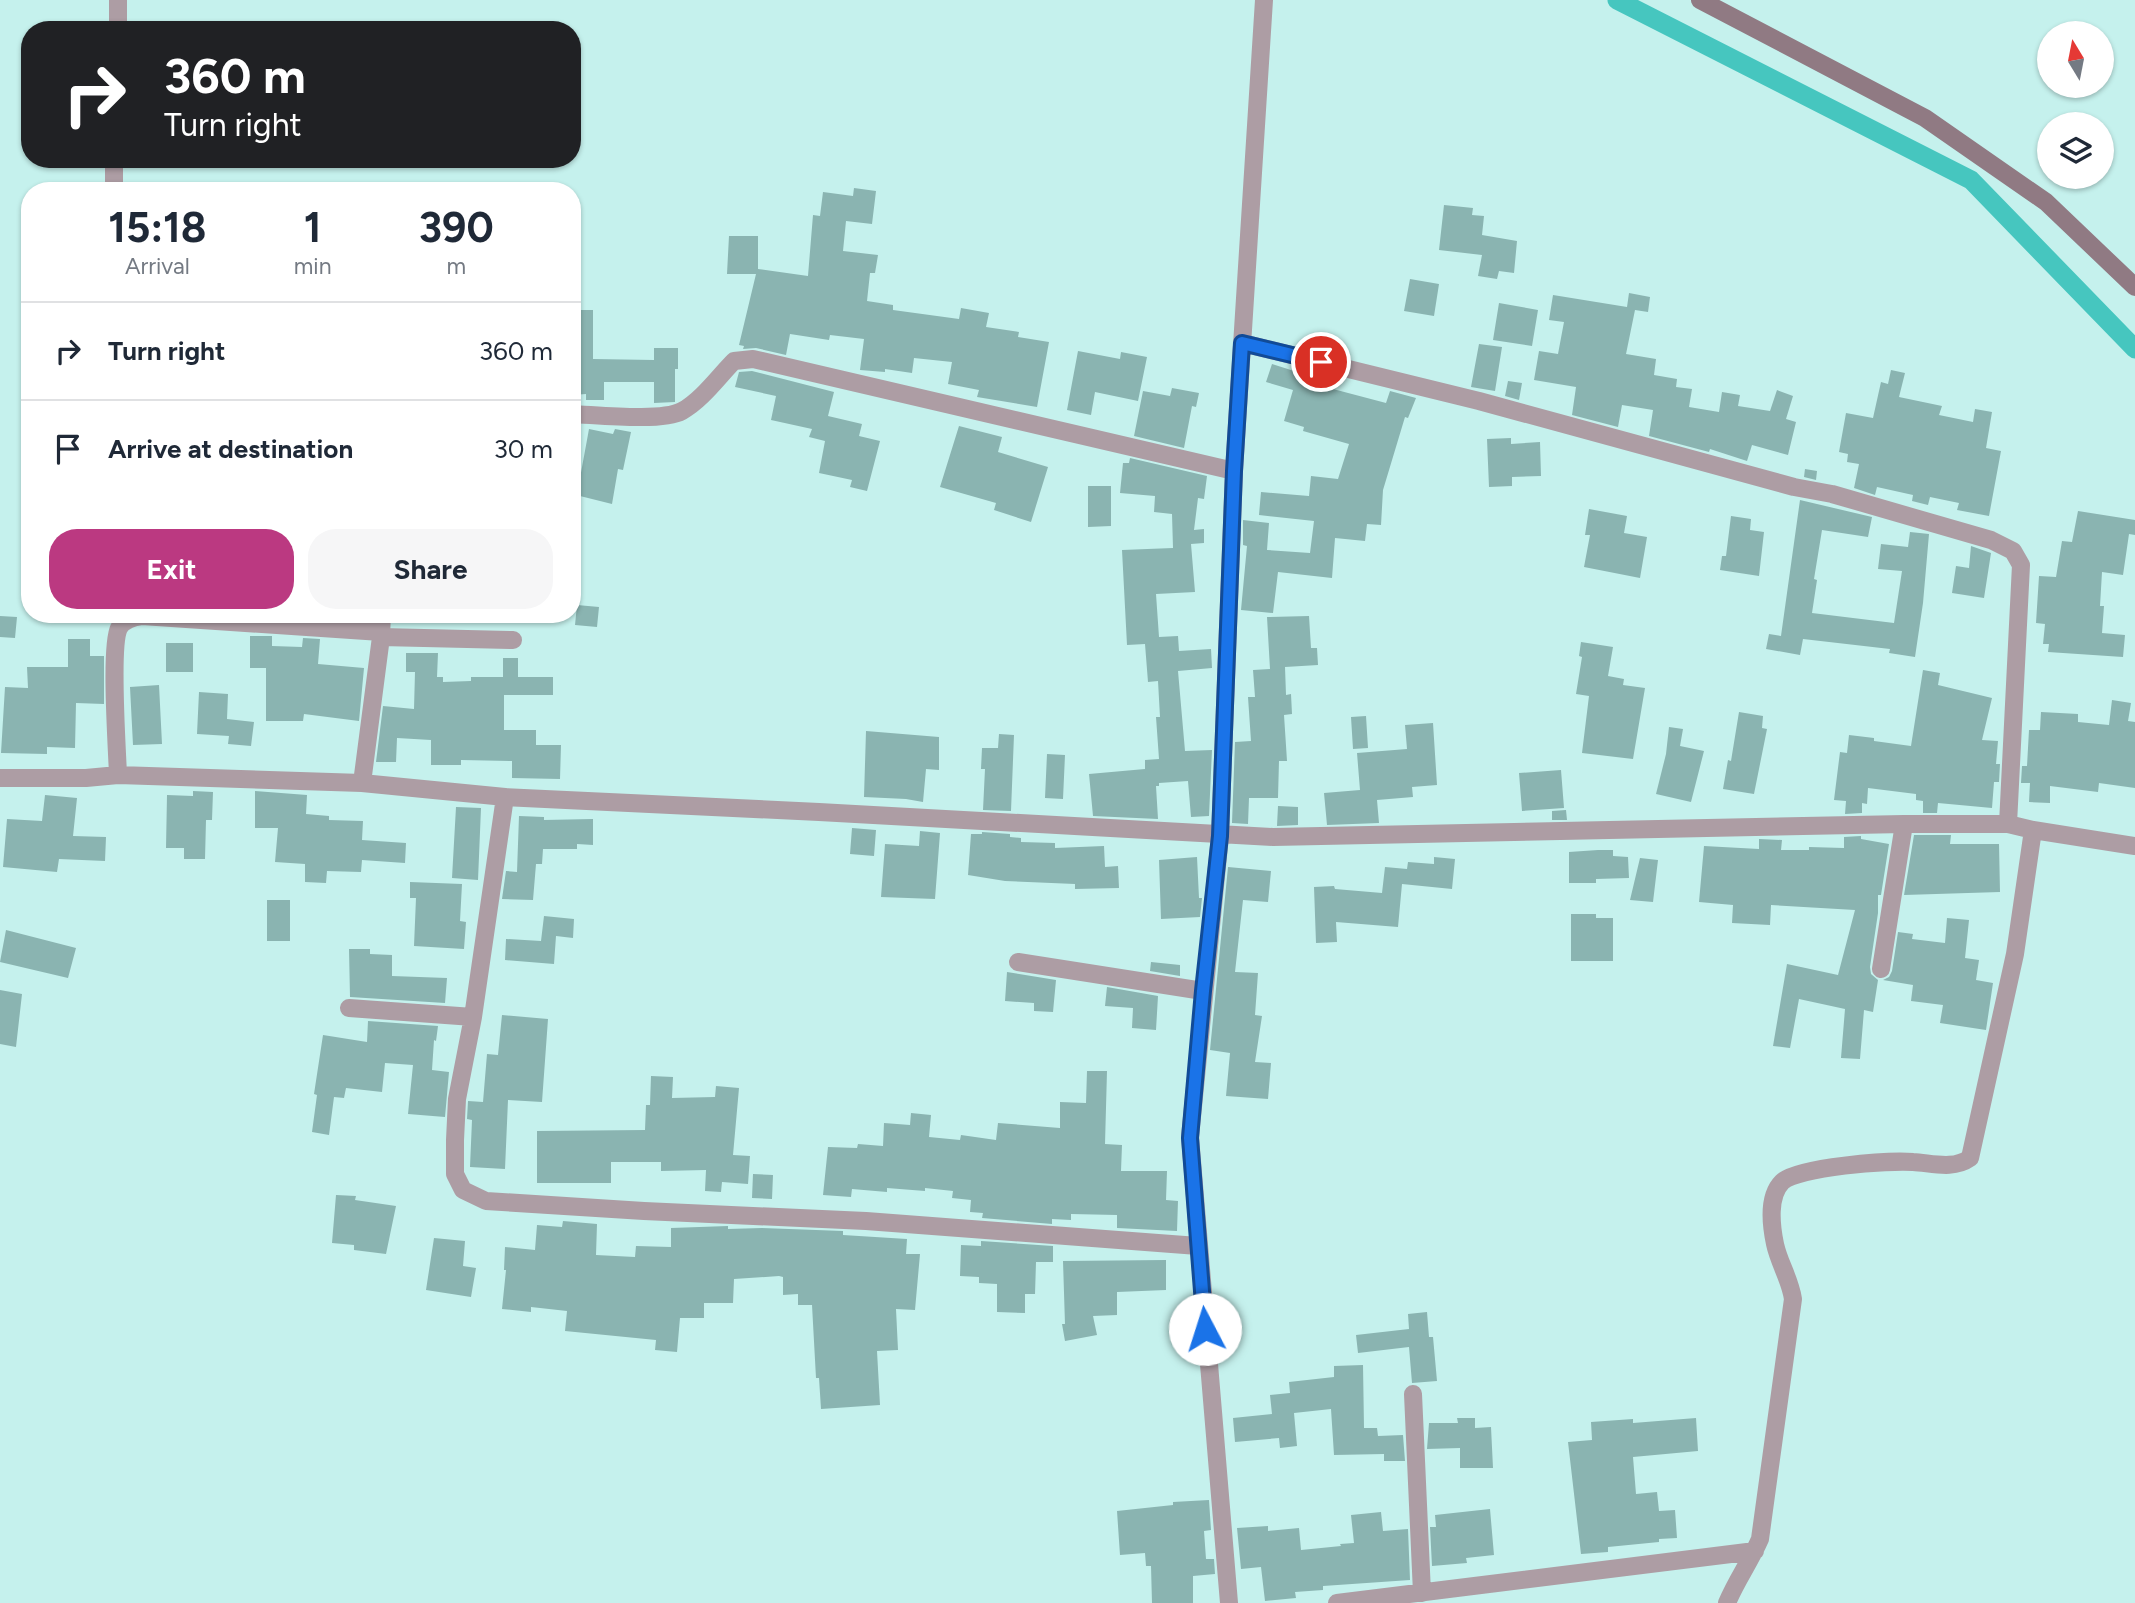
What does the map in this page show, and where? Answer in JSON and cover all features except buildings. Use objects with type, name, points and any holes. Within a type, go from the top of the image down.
[{"type":"street","points":[[118,0],[118,21]]},
{"type":"street","points":[[1229,1603],[1190,1138],[1220,836],[1234,471],[1264,0]]},
{"type":"street","points":[[1700,0],[1925,118],[2046,202],[2135,287]]},
{"type":"street","points":[[1242,343],[1479,401],[1794,488],[1832,494],[1991,540],[2013,551],[2021,565],[2008,824]]},
{"type":"street","points":[[581,414],[676,414],[690,406],[734,360],[753,359],[1234,471]]},
{"type":"street","points":[[118,775],[115,651],[119,623]]},
{"type":"street","points":[[282,623],[382,628],[513,640]]},
{"type":"street","points":[[362,783],[382,628]]},
{"type":"street","points":[[0,778],[86,778],[118,775],[362,783],[505,797],[1220,836],[2008,824],[2135,846]]},
{"type":"street","points":[[505,797],[457,1099],[455,1174],[463,1190],[486,1201],[866,1221],[1198,1246]]},
{"type":"street","points":[[1881,969],[1904,824]]},
{"type":"street","points":[[1727,1603],[1735,1584],[1750,1563],[1762,1526],[1793,1299],[1790,1280],[1775,1244],[1773,1197],[1780,1183],[1789,1177],[1810,1172],[1853,1165],[1910,1161],[1951,1166],[1970,1158],[2015,954],[2033,830]]},
{"type":"street","points":[[1018,962],[1203,991]]},
{"type":"street","points":[[349,1008],[472,1017]]},
{"type":"street","points":[[1413,1394],[1422,1593]]},
{"type":"street","points":[[1337,1603],[1755,1551]]},
{"type":"waterway","points":[[1617,0],[1971,180],[2135,349]]},
{"type":"route","points":[[1205,1329],[1190,1138],[1220,836],[1234,471],[1242,343],[1321,362]]}]
